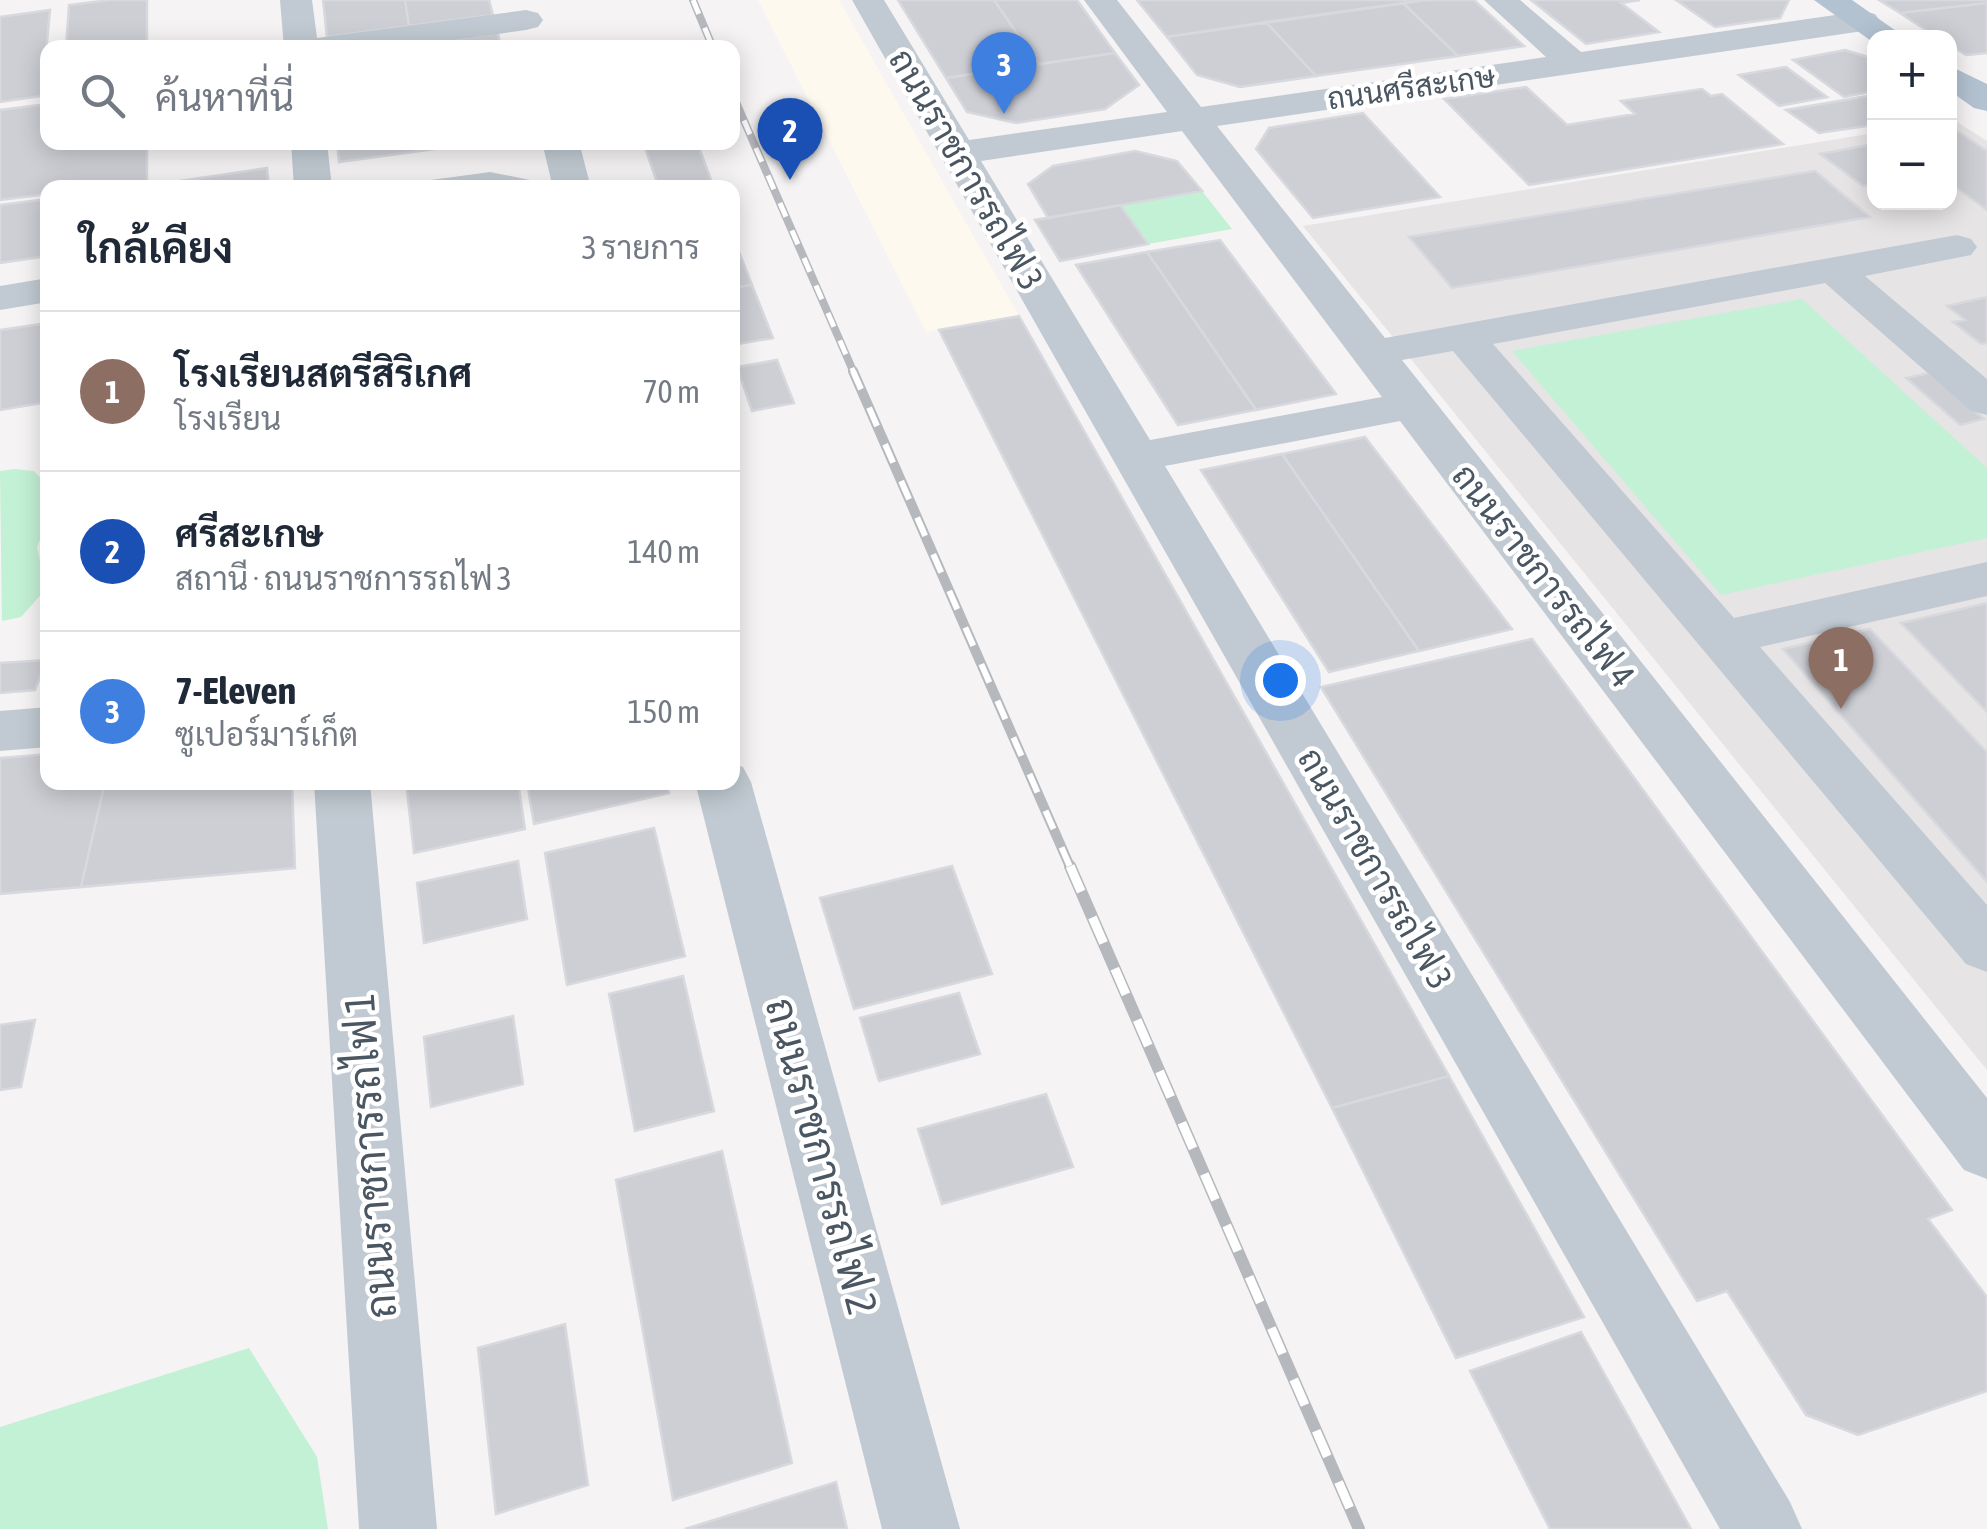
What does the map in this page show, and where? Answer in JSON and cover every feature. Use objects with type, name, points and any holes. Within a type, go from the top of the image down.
[{"type":"main road","points":[[1830,0],[1876,29]]},
{"type":"main road","points":[[1957,81],[1987,100]]},
{"type":"street","points":[[296,0],[300,40]]},
{"type":"street","name":"ถนนราชการรถไฟ 3","points":[[868,0],[1762,1529]]},
{"type":"street","name":"ถนนราชการรถไฟ 4","points":[[1100,0],[1987,1149]]},
{"type":"street","points":[[1500,0],[1573,63]]},
{"type":"street","points":[[382,40],[526,22]]},
{"type":"street","name":"ถนนศรีสะเกษ","points":[[958,152],[1573,63],[1876,29]]},
{"type":"street","points":[[310,150],[312,180]]},
{"type":"street","points":[[1372,352],[1957,247]]},
{"type":"street","points":[[1833,269],[1987,402]]},
{"type":"street","points":[[0,298],[40,291]]},
{"type":"street","points":[[1463,336],[1987,948]]},
{"type":"street","points":[[1136,457],[1413,405]]},
{"type":"street","points":[[1722,638],[1987,579]]},
{"type":"street","points":[[0,731],[40,728]]},
{"type":"street","name":"ถนนราชการรถไฟ 1","points":[[343,790],[398,1529]]},
{"type":"street","name":"ถนนราชการรถไฟ 2","points":[[725,790],[920,1529]]},
{"type":"shaded area","points":[[758,0],[839,0],[1019,316],[926,332]]},
{"type":"shaded area","points":[[1957,122],[1987,141],[1987,1070],[1303,226],[1867,134],[1867,210],[1957,210]]},
{"type":"green space","points":[[1202,191],[1232,229],[1148,244],[1120,205]]},
{"type":"green space","points":[[1802,299],[1987,468],[1987,538],[1721,595],[1512,351]]},
{"type":"green space","points":[[0,471],[34,471],[40,477],[40,596],[21,617],[2,621]]},
{"type":"green space","points":[[249,1348],[317,1457],[328,1529],[0,1529],[0,1427]]},
{"type":"building","points":[[147,0],[147,40],[67,40],[69,5]]},
{"type":"building","points":[[323,0],[405,0],[409,26],[327,37]]},
{"type":"building","points":[[405,0],[489,0],[493,15],[409,26]]},
{"type":"building","points":[[898,0],[994,0],[1038,64],[946,78]]},
{"type":"building","points":[[994,0],[1077,0],[1115,53],[1038,64]]},
{"type":"building","points":[[1137,0],[1427,0],[1167,37]]},
{"type":"building","points":[[1474,0],[1524,46],[1458,56],[1403,3]]},
{"type":"building","points":[[1531,0],[1640,0],[1621,3],[1659,32],[1586,44]]},
{"type":"building","points":[[1676,0],[1789,0],[1780,18],[1715,27]]},
{"type":"building","points":[[1879,0],[1987,0],[1987,3],[1900,13]]},
{"type":"building","points":[[1403,3],[1458,56],[1316,76],[1266,22]]},
{"type":"building","points":[[1987,3],[1987,53],[1966,55],[1957,49],[1957,30],[1926,30],[1900,13]]},
{"type":"building","points":[[50,10],[47,40],[40,40],[40,96],[0,102],[0,17]]},
{"type":"building","points":[[1266,22],[1316,76],[1240,87],[1197,75],[1167,37]]},
{"type":"building","points":[[498,33],[499,40],[449,40]]},
{"type":"building","points":[[1845,50],[1867,57],[1867,92],[1844,97],[1793,60]]},
{"type":"building","points":[[1115,53],[1139,85],[1105,109],[1016,123],[967,112],[946,78]]},
{"type":"building","points":[[1786,67],[1827,97],[1779,106],[1739,75]]},
{"type":"building","points":[[1526,87],[1567,125],[1635,114],[1621,101],[1702,89],[1711,96],[1722,94],[1783,144],[1529,185],[1444,99]]},
{"type":"building","points":[[1867,96],[1867,126],[1819,133],[1786,110]]},
{"type":"building","points":[[40,105],[40,150],[147,150],[147,180],[40,180],[40,195],[0,200],[0,110]]},
{"type":"building","points":[[1363,113],[1440,197],[1313,218],[1256,149],[1269,128]]},
{"type":"building","points":[[1957,131],[1987,151],[1987,210],[1957,188]]},
{"type":"building","points":[[1867,145],[1867,185],[1863,186],[1820,154]]},
{"type":"building","points":[[338,150],[428,150],[339,162]]},
{"type":"building","points":[[646,150],[700,150],[711,180],[656,180]]},
{"type":"building","points":[[1135,151],[1177,161],[1202,191],[1048,218],[1028,184],[1053,166]]},
{"type":"building","points":[[267,168],[268,180],[187,180]]},
{"type":"building","points":[[1815,171],[1870,217],[1452,288],[1409,237]]},
{"type":"building","points":[[40,200],[40,257],[0,263],[0,205]]},
{"type":"building","points":[[1120,205],[1148,244],[1060,261],[1035,220]]},
{"type":"building","points":[[1220,240],[1336,394],[1256,410],[1147,252]]},
{"type":"building","points":[[1147,252],[1256,410],[1178,425],[1076,265]]},
{"type":"building","points":[[740,254],[752,285],[740,287]]},
{"type":"building","points":[[752,285],[773,338],[740,344],[740,287]]},
{"type":"building","points":[[1987,297],[1987,343],[1981,344],[1953,322],[1965,320],[1947,306]]},
{"type":"building","points":[[1019,316],[1449,1076],[1332,1108],[939,330]]},
{"type":"building","points":[[40,324],[40,403],[0,410],[0,330]]},
{"type":"building","points":[[777,360],[794,403],[752,411],[740,366]]},
{"type":"building","points":[[1929,373],[1984,419],[1960,425],[1906,378]]},
{"type":"building","points":[[1365,437],[1512,629],[1419,651],[1282,454]]},
{"type":"building","points":[[1282,454],[1419,651],[1329,672],[1201,470]]},
{"type":"building","points":[[1987,603],[1987,712],[1901,623]]},
{"type":"building","points":[[1870,629],[1987,752],[1987,882],[1783,649]]},
{"type":"building","points":[[1532,639],[1952,1210],[1928,1219],[1987,1297],[1987,1391],[1858,1435],[1806,1415],[1727,1291],[1697,1301],[1321,687]]},
{"type":"building","points":[[40,660],[35,690],[0,693],[0,663]]},
{"type":"building","points":[[40,755],[40,790],[103,790],[81,887],[0,894],[0,758]]},
{"type":"building","points":[[103,790],[292,790],[295,868],[81,887]]},
{"type":"building","points":[[407,790],[519,790],[525,829],[414,853]]},
{"type":"building","points":[[528,790],[668,790],[669,793],[534,824]]},
{"type":"building","points":[[654,828],[685,956],[567,985],[545,853]]},
{"type":"building","points":[[518,861],[527,919],[424,943],[417,883]]},
{"type":"building","points":[[952,866],[992,974],[854,1009],[820,898]]},
{"type":"building","points":[[683,976],[714,1111],[635,1131],[609,994]]},
{"type":"building","points":[[959,993],[980,1054],[879,1081],[860,1018]]},
{"type":"building","points":[[513,1016],[523,1084],[431,1107],[424,1037]]},
{"type":"building","points":[[35,1020],[21,1087],[0,1090],[0,1025]]},
{"type":"building","points":[[1449,1076],[1584,1317],[1456,1358],[1332,1108]]},
{"type":"building","points":[[1046,1094],[1073,1167],[942,1204],[918,1129]]},
{"type":"building","points":[[722,1151],[792,1463],[673,1500],[616,1180]]},
{"type":"building","points":[[565,1324],[588,1485],[496,1514],[478,1348]]},
{"type":"building","points":[[1581,1332],[1691,1529],[1550,1529],[1470,1371]]},
{"type":"building","points":[[836,1482],[847,1529],[685,1529]]},
{"type":"railway","points":[[693,0],[710,40]]},
{"type":"railway","points":[[740,111],[854,373]]},
{"type":"railway","points":[[853,371],[1071,869]]},
{"type":"railway","points":[[1070,866],[1359,1529]]},
{"type":"place","name":"7-Eleven","points":[[1004,114]]},
{"type":"place","name":"ศรีสะเกษ","points":[[790,180]]},
{"type":"place","name":"โรงเรียนสตรีสิริเกศ","points":[[1841,709]]}]
